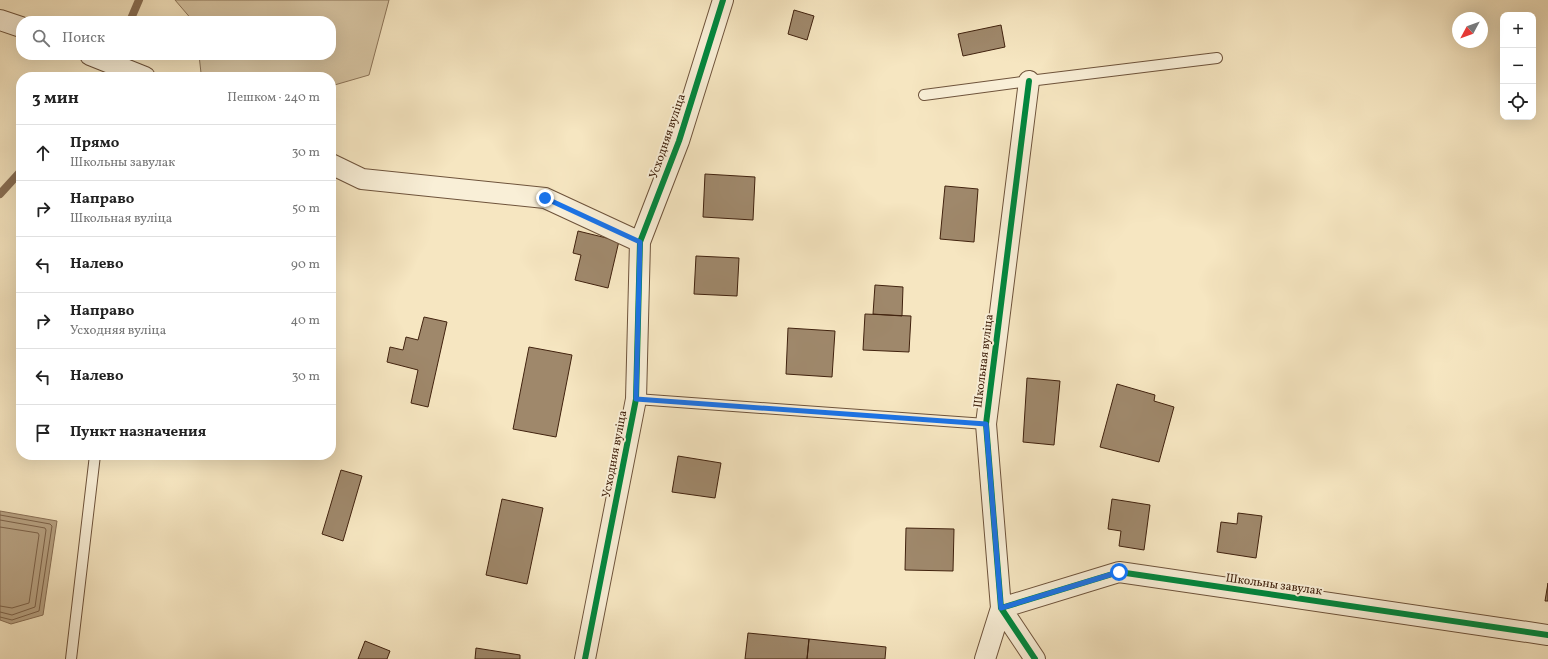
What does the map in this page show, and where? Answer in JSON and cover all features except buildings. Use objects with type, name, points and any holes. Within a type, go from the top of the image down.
[{"type":"street","name":"Усходняя вуліца","points":[[585,659],[636,399],[640,242],[679,141],[723,0]]},
{"type":"street","points":[[0,20],[16,25]]},
{"type":"street","points":[[102,60],[132,72]]},
{"type":"street","name":"Школьная вуліца","points":[[1029,81],[986,424],[1001,608],[1035,659]]},
{"type":"street","points":[[336,166],[362,179],[545,198],[640,242]]},
{"type":"street","name":"Школьны завулак","points":[[1001,608],[1119,572],[1548,635]]},
{"type":"street","points":[[985,659],[1001,608]]},
{"type":"lane","points":[[924,95],[1217,58]]},
{"type":"lane","points":[[636,399],[986,424]]},
{"type":"lane","points":[[71,659],[94,460]]},
{"type":"shaded area","points":[[175,0],[389,0],[369,75],[336,85],[336,72],[201,72],[200,60],[336,60],[336,16],[189,16]]},
{"type":"water","points":[[0,511],[57,521],[43,615],[11,624],[0,620]]},
{"type":"waterway","points":[[132,16],[139,0]]},
{"type":"waterway","points":[[0,194],[16,176]]},
{"type":"cycle path","points":[[585,659],[636,399],[640,242],[679,141],[723,0]]},
{"type":"cycle path","points":[[1029,81],[986,424],[1001,608],[1035,659]]},
{"type":"cycle path","points":[[1001,608],[1119,572],[1548,635]]},
{"type":"route","points":[[545,198],[640,242],[636,399],[986,424],[1001,608],[1119,572]]}]
